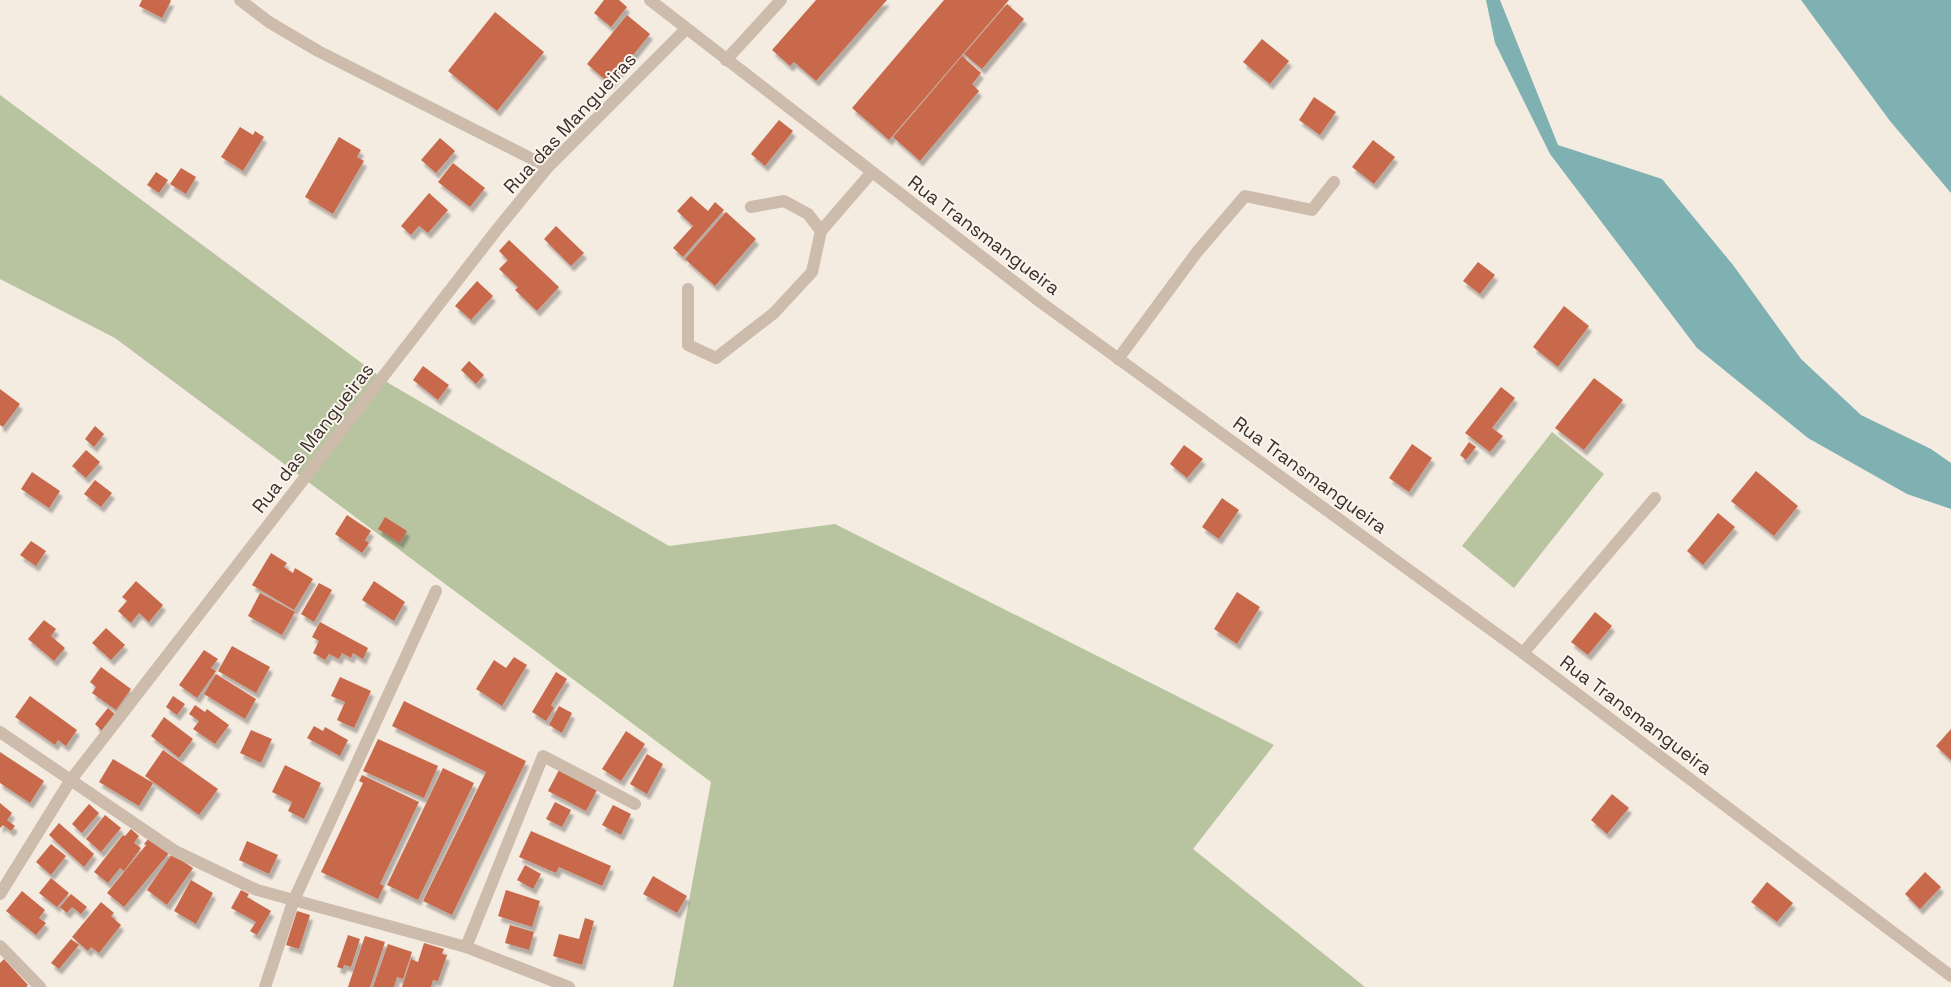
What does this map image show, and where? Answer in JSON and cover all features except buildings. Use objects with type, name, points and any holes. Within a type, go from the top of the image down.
[{"type":"street","points":[[240,0],[269,22],[318,51],[548,167]]},
{"type":"street","name":"Rua Transmangueira","points":[[650,0],[872,172],[1118,358],[1523,653],[1951,976]]},
{"type":"street","points":[[726,60],[781,0]]},
{"type":"street","name":"Rua das Mangueiras","points":[[0,894],[70,781],[548,167],[686,29]]},
{"type":"street","points":[[688,290],[688,345],[716,358],[774,313],[812,272],[821,231],[872,172]]},
{"type":"street","points":[[1118,358],[1197,252],[1245,196],[1312,210],[1334,182]]},
{"type":"street","points":[[751,207],[784,201],[808,214],[821,231]]},
{"type":"street","points":[[1523,653],[1655,498]]},
{"type":"street","points":[[264,987],[292,902],[436,591]]},
{"type":"street","points":[[0,732],[175,851],[257,890],[292,902],[466,947],[569,987]]},
{"type":"street","points":[[466,947],[543,756],[635,804]]},
{"type":"street","points":[[0,946],[40,987]]},
{"type":"green space","points":[[0,95],[390,384],[669,546],[835,524],[1274,745],[1193,849],[1365,987],[673,987],[711,782],[115,338],[0,279]]},
{"type":"green space","points":[[1552,432],[1604,474],[1514,588],[1462,546]]},
{"type":"water","points":[[1486,0],[1500,0],[1558,145],[1662,179],[1733,265],[1801,359],[1861,415],[1931,449],[1951,463],[1951,509],[1907,494],[1808,438],[1697,348],[1550,154],[1495,43]]},
{"type":"water","points":[[1801,0],[1951,0],[1951,193],[1890,121]]}]
